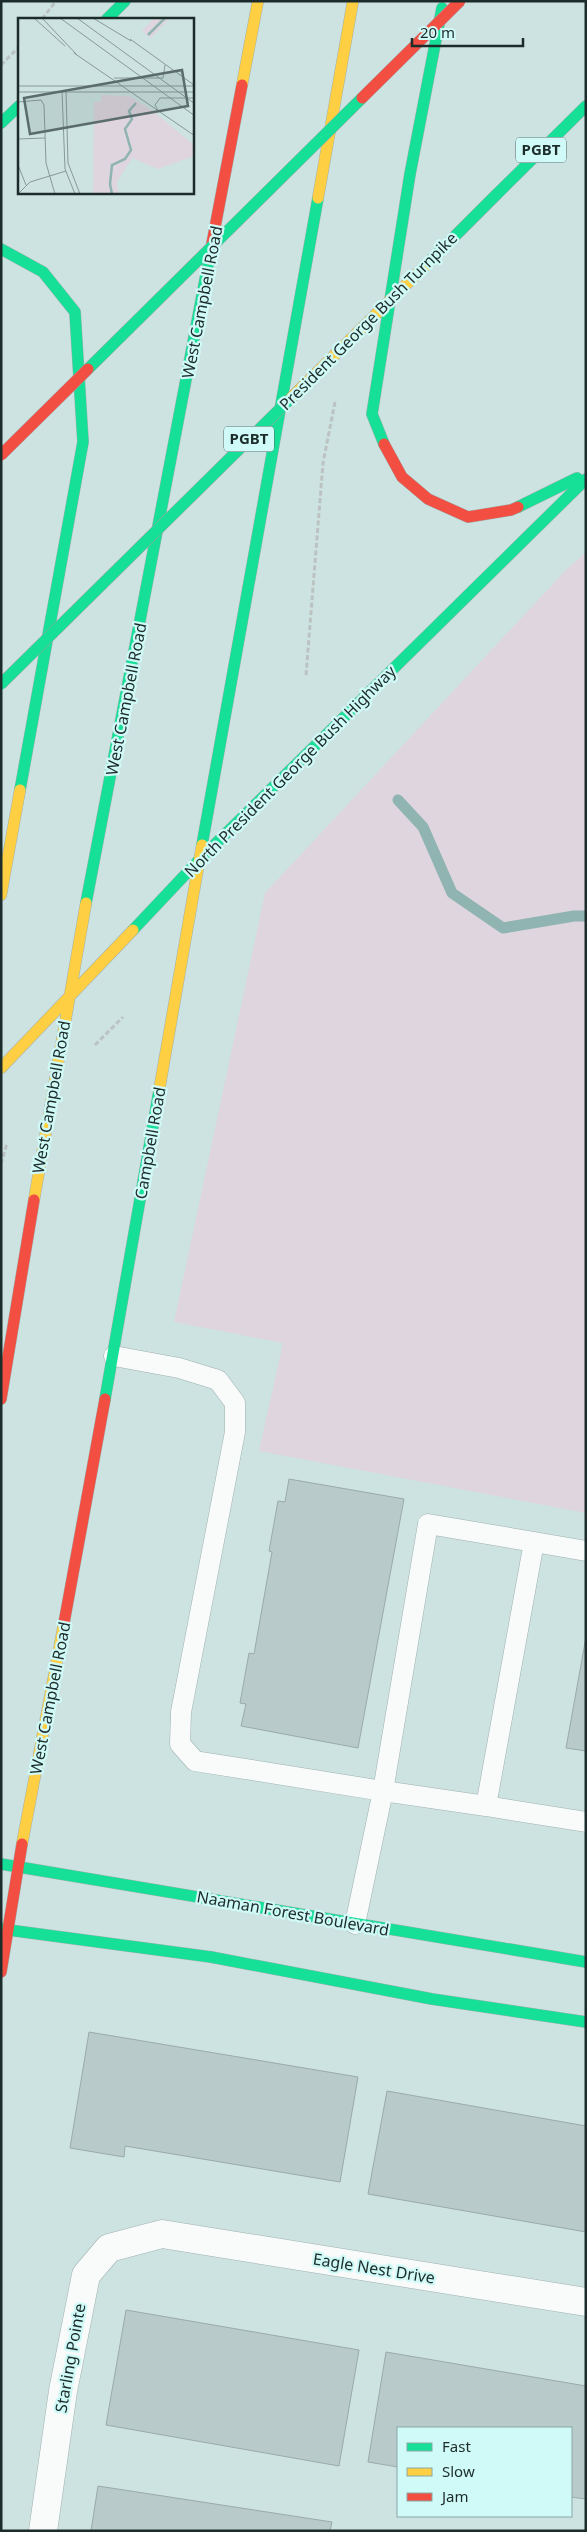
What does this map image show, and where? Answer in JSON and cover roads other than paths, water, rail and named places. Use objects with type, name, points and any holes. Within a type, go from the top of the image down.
[{"type":"main road","points":[[108,18],[125,1]]},
{"type":"main road","name":"West Campbell Road","points":[[1,1399],[6,1327],[258,1]]},
{"type":"main road","points":[[199,860],[353,1]]},
{"type":"main road","points":[[444,1],[410,174],[372,414],[385,447],[402,477],[428,499],[468,517],[511,510],[586,473]]},
{"type":"main road","points":[[1,455],[460,1]]},
{"type":"main road","name":"President George Bush Turnpike","points":[[1,684],[586,106]]},
{"type":"main road","points":[[1,123],[18,107]]},
{"type":"main road","points":[[1,249],[43,272],[75,312],[83,442],[1,895]]},
{"type":"main road","name":"North President George Bush Highway","points":[[1,1068],[199,860],[586,479]]},
{"type":"main road","name":"Campbell Road","points":[[102,1425],[199,860]]},
{"type":"main road","name":"West Campbell Road","points":[[1,1972],[5,1930],[102,1425]]},
{"type":"main road","name":"Naaman Forest Boulevard","points":[[1,1864],[586,1962]]},
{"type":"main road","points":[[5,1930],[211,1958],[432,1999],[586,2022]]},
{"type":"street","name":"Eagle Nest Drive","points":[[162,2234],[586,2302]]},
{"type":"street","name":"Starling Pointe","points":[[43,2531],[63,2390],[86,2275],[109,2248],[162,2234]]},
{"type":"lane","points":[[114,1356],[179,1368],[218,1380],[235,1402],[235,1432],[181,1712],[180,1744],[195,1761],[586,1822]]},
{"type":"lane","points":[[355,1924],[383,1791],[428,1524],[586,1551]]},
{"type":"lane","points":[[486,1806],[534,1542]]},
{"type":"waterway","points":[[398,800],[423,827],[452,893],[503,928],[574,916],[586,916]]}]
